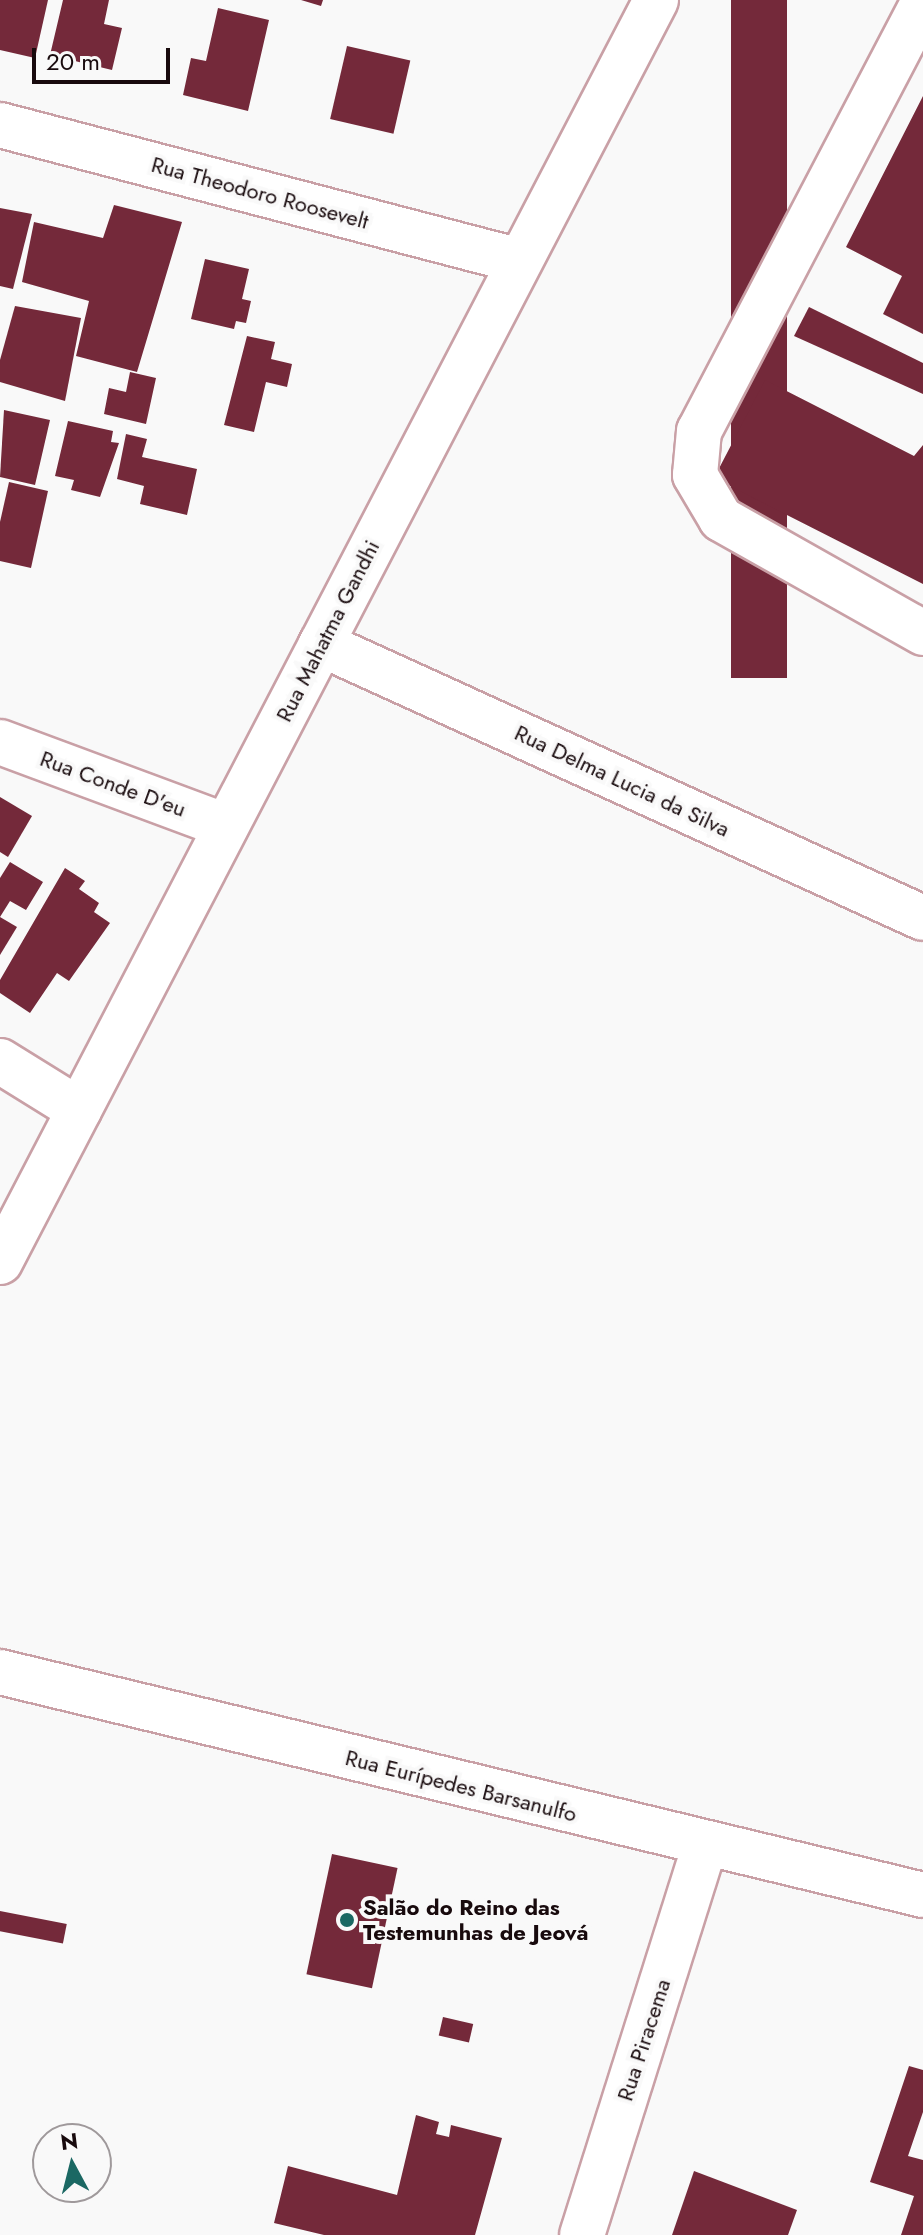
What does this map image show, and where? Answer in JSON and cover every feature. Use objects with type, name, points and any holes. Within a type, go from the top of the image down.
[{"type":"street","name":"Rua Mahatma Gandhi","points":[[0,1262],[656,0]]},
{"type":"street","points":[[923,3],[699,431],[695,475],[721,519],[923,633]]},
{"type":"street","name":"Rua Theodoro Roosevelt","points":[[0,125],[520,261]]},
{"type":"street","name":"Rua Delma Lucia da Silva","points":[[321,644],[923,918]]},
{"type":"street","name":"Rua Conde D'eu","points":[[0,742],[226,826]]},
{"type":"street","points":[[0,1061],[79,1110]]},
{"type":"street","name":"Rua Eurípedes Barsanulfo","points":[[0,1672],[705,1846],[923,1895]]},
{"type":"street","name":"Rua Piracema","points":[[582,2235],[705,1846]]},
{"type":"building","points":[[0,0],[48,0],[35,58],[0,50]]},
{"type":"building","points":[[63,0],[109,0],[104,24],[122,28],[112,70],[50,55]]},
{"type":"building","points":[[301,0],[323,0],[321,6]]},
{"type":"building","points":[[731,0],[787,0],[787,678],[731,678]]},
{"type":"building","points":[[218,8],[269,20],[248,111],[183,95],[191,58],[206,61]]},
{"type":"building","points":[[347,46],[410,61],[393,134],[330,119]]},
{"type":"building","points":[[923,96],[923,334],[883,314],[902,276],[846,247]]},
{"type":"building","points":[[114,205],[182,222],[137,372],[76,356],[89,301],[22,282],[34,222],[103,238]]},
{"type":"building","points":[[0,208],[32,214],[13,289],[0,286]]},
{"type":"building","points":[[205,259],[249,269],[242,299],[251,301],[246,323],[236,321],[234,329],[191,319]]},
{"type":"building","points":[[15,306],[81,318],[65,401],[0,382],[0,360]]},
{"type":"building","points":[[809,307],[923,363],[923,394],[794,336]]},
{"type":"building","points":[[247,336],[275,342],[271,359],[292,364],[287,387],[266,382],[254,432],[224,425]]},
{"type":"building","points":[[130,372],[156,378],[146,424],[104,414],[109,388],[126,392]]},
{"type":"building","points":[[765,380],[914,456],[923,445],[923,584],[714,478]]},
{"type":"building","points":[[4,410],[50,420],[35,485],[0,477]]},
{"type":"building","points":[[68,421],[113,431],[111,442],[119,443],[100,497],[71,490],[74,480],[55,476]]},
{"type":"building","points":[[126,434],[147,439],[142,457],[197,469],[187,515],[140,504],[144,486],[117,479]]},
{"type":"building","points":[[9,482],[48,491],[31,568],[0,561],[0,522]]},
{"type":"building","points":[[0,797],[32,816],[8,857],[0,852]]},
{"type":"building","points":[[10,862],[43,882],[26,910],[10,901],[0,917],[0,878]]},
{"type":"building","points":[[65,868],[85,881],[79,889],[99,903],[94,912],[110,923],[69,981],[57,973],[30,1013],[0,993],[0,980]]},
{"type":"building","points":[[0,917],[17,927],[0,955]]},
{"type":"building","name":"Salão do Reino das Testemunhas de Jeová","points":[[332,1854],[398,1868],[372,1988],[306,1974]]},
{"type":"building","points":[[0,1911],[67,1924],[63,1944],[0,1931]]},
{"type":"building","points":[[443,2017],[473,2024],[469,2042],[439,2036]]},
{"type":"building","points":[[909,2066],[923,2070],[923,2112],[908,2156],[923,2160],[923,2235],[901,2235],[914,2196],[870,2182]]},
{"type":"building","points":[[416,2115],[439,2122],[436,2134],[449,2137],[451,2125],[502,2138],[475,2235],[324,2235],[274,2223],[288,2166],[397,2195]]},
{"type":"building","points":[[694,2171],[797,2210],[788,2235],[672,2235]]},
{"type":"place","name":"Salão do Reino das Testemunhas de Jeová","points":[[347,1920]]}]
